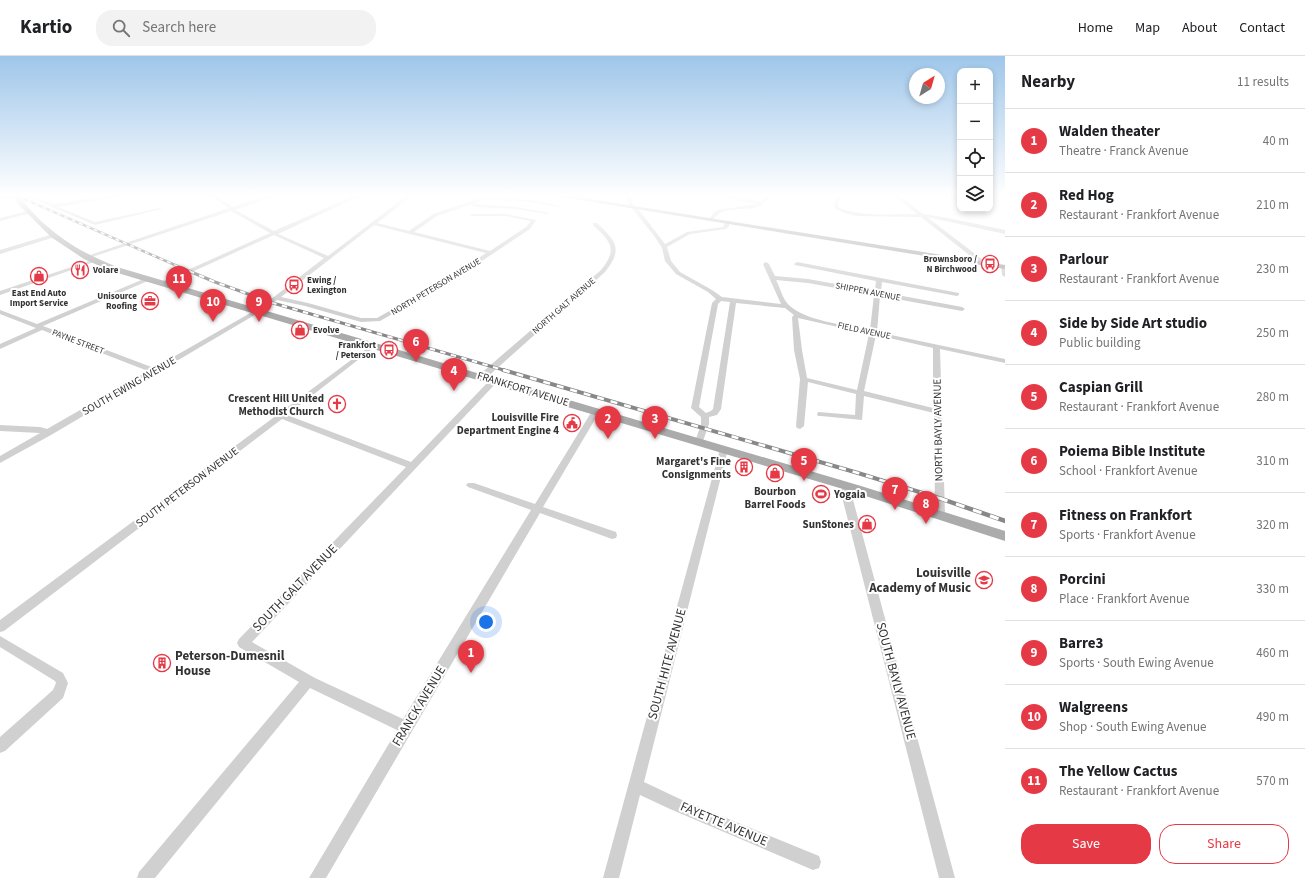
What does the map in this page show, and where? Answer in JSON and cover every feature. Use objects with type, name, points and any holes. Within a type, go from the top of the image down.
[{"type":"main road","name":"FRANKFORT AVENUE","points":[[49,232],[91,259],[148,279],[724,449],[940,514],[1005,536]]},
{"type":"main road","points":[[792,232],[1004,267]]},
{"type":"street","points":[[0,293],[166,232]]},
{"type":"street","name":"SOUTH EWING AVENUE","points":[[0,460],[258,311],[363,232]]},
{"type":"street","name":"NORTH PETERSON AVENUE","points":[[277,298],[306,304],[361,320],[374,321],[391,314],[442,282],[457,275],[522,232]]},
{"type":"street","name":"NORTH GALT AVENUE","points":[[482,377],[603,271],[614,251],[608,237],[604,232]]},
{"type":"street","points":[[654,232],[664,246],[668,260],[675,270],[726,300]]},
{"type":"street","points":[[664,246],[693,232]]},
{"type":"street","points":[[944,232],[982,263]]},
{"type":"street","points":[[163,283],[275,233],[282,238],[321,256],[329,258]]},
{"type":"street","points":[[410,233],[491,253]]},
{"type":"street","points":[[0,252],[53,236]]},
{"type":"street","points":[[766,264],[784,303],[787,306]]},
{"type":"street","points":[[797,264],[957,294]]},
{"type":"street","points":[[1004,267],[1005,275]]},
{"type":"street","name":"SHIPPEN AVENUE","points":[[773,278],[798,279],[962,309]]},
{"type":"street","points":[[0,347],[40,327],[148,279]]},
{"type":"street","points":[[821,414],[859,418],[860,393],[873,333],[879,279]]},
{"type":"street","points":[[705,416],[714,413],[717,409],[726,300]]},
{"type":"street","points":[[705,416],[695,408],[715,303],[726,300],[787,306]]},
{"type":"street","name":"FIELD AVENUE","points":[[787,306],[798,315],[808,319],[1005,362]]},
{"type":"street","name":"PAYNE STREET","points":[[0,312],[155,371]]},
{"type":"street","points":[[798,315],[795,317],[798,350],[804,379],[800,426]]},
{"type":"street","name":"SOUTH PETERSON AVENUE","points":[[0,627],[374,345]]},
{"type":"street","name":"NORTH BAYLY AVENUE","points":[[936,346],[940,514]]},
{"type":"street","points":[[804,379],[938,412]]},
{"type":"street","name":"SOUTH GALT AVENUE","points":[[308,680],[243,643],[494,381]]},
{"type":"street","name":"FRANCK AVENUE","points":[[317,878],[596,411]]},
{"type":"street","points":[[281,416],[412,466]]},
{"type":"street","points":[[699,442],[705,424],[705,416]]},
{"type":"street","points":[[0,428],[40,430],[48,432]]},
{"type":"street","name":"SOUTH HITE AVENUE","points":[[610,878],[724,449]]},
{"type":"street","points":[[471,485],[612,535]]},
{"type":"street","name":"SOUTH BAYLY AVENUE","points":[[844,485],[947,878]]},
{"type":"street","points":[[0,641],[60,677],[62,683],[58,694],[0,746]]},
{"type":"street","points":[[145,878],[308,680],[406,727]]},
{"type":"street","name":"FAYETTE AVENUE","points":[[635,786],[813,862]]},
{"type":"railway","points":[[101,232],[191,272]]},
{"type":"railway","points":[[189,271],[273,303],[507,371]]},
{"type":"railway","points":[[503,370],[858,473],[941,499]]},
{"type":"railway","points":[[941,499],[1005,521]]},
{"type":"place","name":"Brownsboro / N Birchwood","points":[[990,264]]},
{"type":"place","name":"Volare","points":[[80,270]]},
{"type":"place","name":"East End Auto Import Service","points":[[39,276]]},
{"type":"place","name":"Ewing / Lexington","points":[[294,285]]},
{"type":"place","name":"The Yellow Cactus","points":[[179,299]]},
{"type":"place","name":"Unisource Roofing","points":[[150,301]]},
{"type":"place","name":"Walgreens","points":[[213,322]]},
{"type":"place","name":"Barre3","points":[[259,322]]},
{"type":"place","name":"Evolve","points":[[300,330]]},
{"type":"place","name":"Frankfort / Peterson","points":[[389,350]]},
{"type":"place","name":"Poiema Bible Institute","points":[[416,362]]},
{"type":"place","name":"Side by Side Art studio","points":[[454,391]]},
{"type":"place","name":"Crescent Hill United Methodist Church","points":[[337,404]]},
{"type":"place","name":"Louisville Fire Department Engine 4","points":[[572,423]]},
{"type":"place","name":"Red Hog","points":[[608,439]]},
{"type":"place","name":"Parlour","points":[[655,439]]},
{"type":"place","name":"Margaret's Fine Consignments","points":[[744,467]]},
{"type":"place","name":"Bourbon Barrel Foods","points":[[775,473]]},
{"type":"place","name":"Caspian Grill","points":[[804,481]]},
{"type":"place","name":"Yogaia","points":[[821,494]]},
{"type":"place","name":"Fitness on Frankfort","points":[[895,510]]},
{"type":"place","name":"SunStones","points":[[867,524]]},
{"type":"place","name":"Porcini","points":[[926,524]]},
{"type":"place","name":"Louisville Academy of Music","points":[[984,580]]},
{"type":"place","name":"Peterson-Dumesnil House","points":[[162,663]]},
{"type":"place","name":"Walden theater","points":[[471,673]]}]
